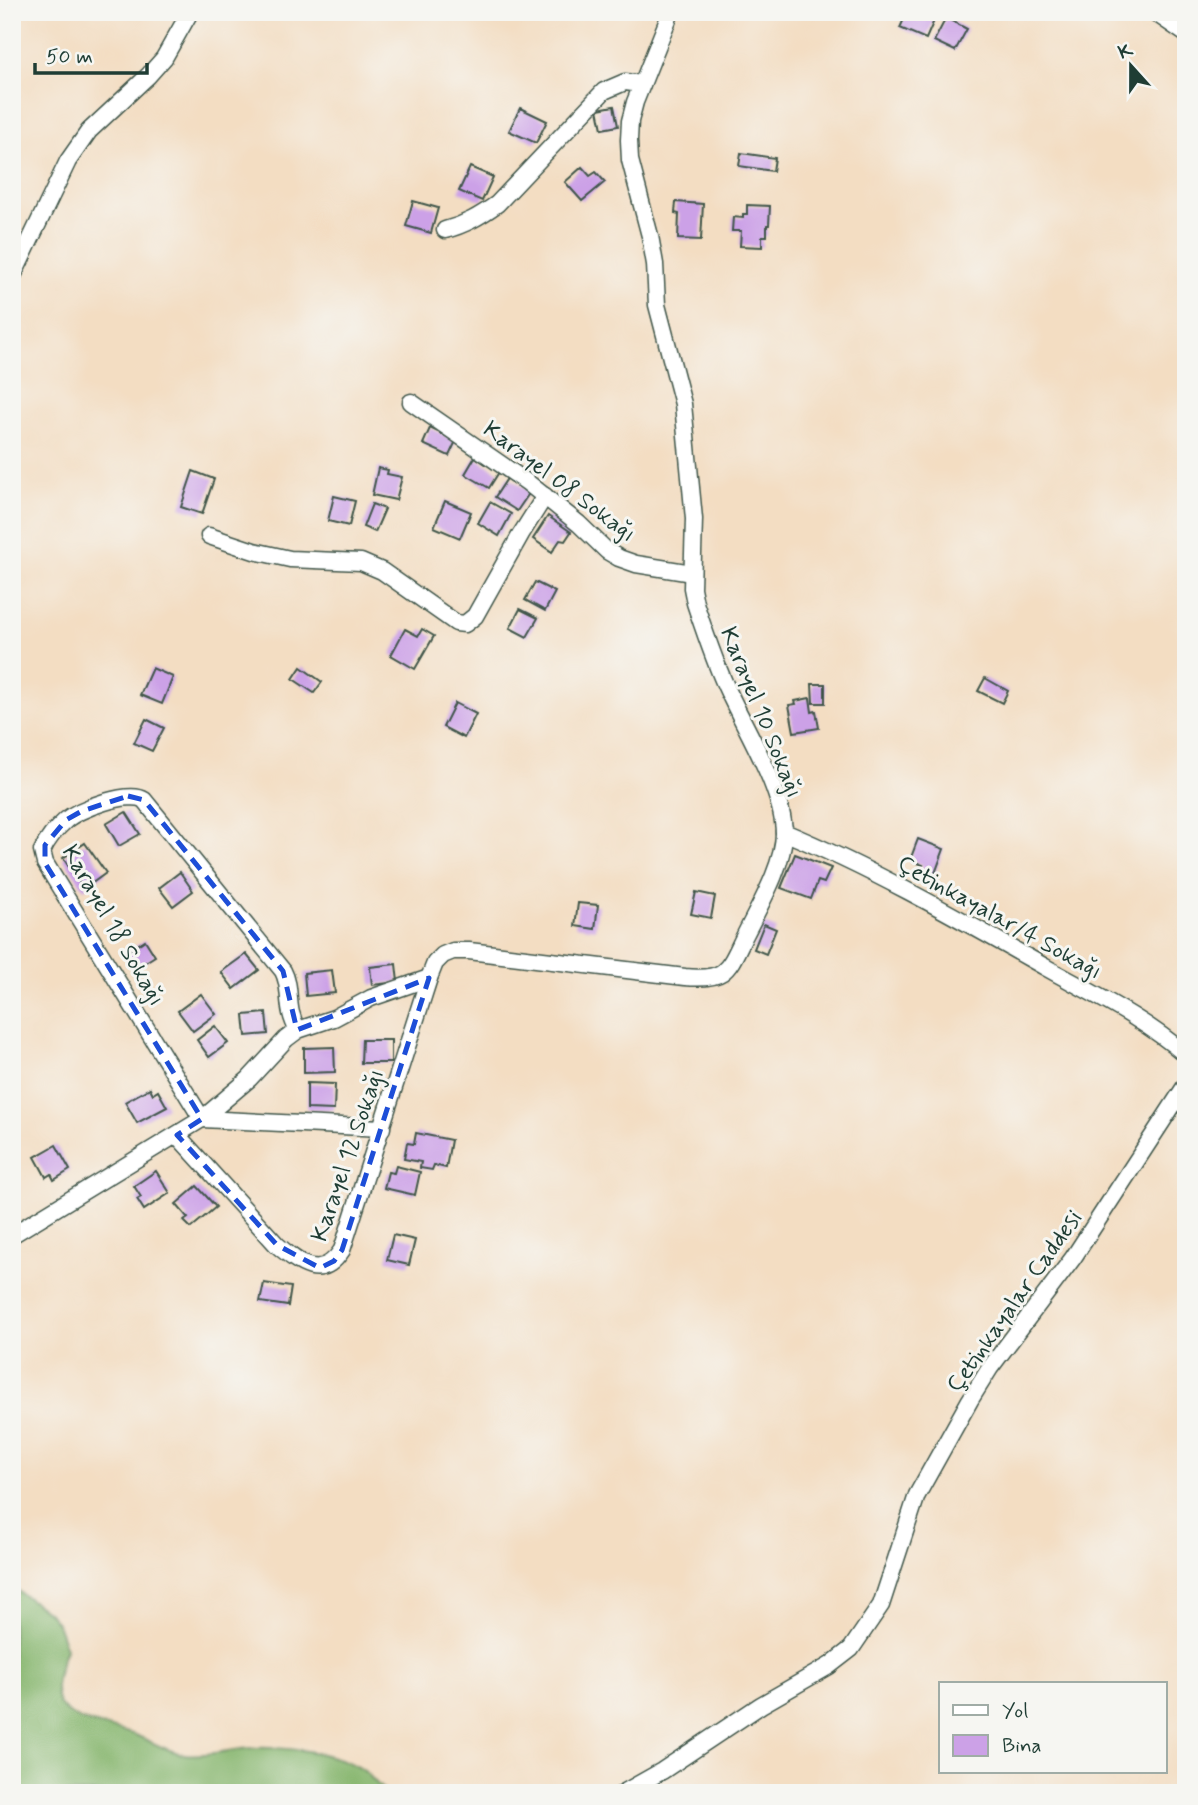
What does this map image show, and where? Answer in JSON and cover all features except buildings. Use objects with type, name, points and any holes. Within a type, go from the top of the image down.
[{"type":"street","points":[[12,278],[68,161],[89,131],[164,58],[190,12]]},
{"type":"street","name":"Karayel 10 Sokağı","points":[[429,978],[435,963],[443,955],[453,951],[469,951],[685,977],[714,978],[723,973],[731,963],[760,907],[780,858],[784,832],[771,782],[728,692],[706,638],[693,596],[693,495],[683,404],[657,305],[655,264],[650,236],[631,160],[630,121],[671,12]]},
{"type":"street","points":[[1154,12],[1186,34]]},
{"type":"street","points":[[445,230],[480,217],[497,204],[604,91],[625,82],[642,85]]},
{"type":"street","name":"Karayel 08 Sokağı","points":[[411,401],[545,496],[607,551],[636,564],[692,573]]},
{"type":"street","points":[[209,536],[254,551],[290,559],[361,562],[382,571],[456,623],[465,624],[475,616],[545,496]]},
{"type":"street","name":"Karayel 18 Sokağı","points":[[202,1119],[45,863],[42,851],[66,820],[104,803],[128,796],[139,796],[144,800],[283,971],[290,1015],[298,1030]]},
{"type":"street","name":"Çetinkayalar/4 Sokağı","points":[[784,832],[834,853],[929,902],[1112,1005],[1186,1055]]},
{"type":"street","points":[[12,1235],[202,1119],[249,1079],[286,1039],[298,1030],[334,1018],[371,998],[429,978]]},
{"type":"street","name":"Karayel 12 Sokağı","points":[[177,1135],[277,1245],[307,1266],[328,1266],[342,1250],[429,978]]},
{"type":"street","name":"Çetinkayalar Caddesi","points":[[623,1793],[662,1771],[851,1649],[881,1605],[917,1495],[970,1400],[990,1368],[1073,1258],[1186,1085]]},
{"type":"street","points":[[202,1119],[382,1128]]},
{"type":"highlighted area","points":[[128,796],[144,800],[283,971],[297,1030],[429,978],[342,1250],[334,1261],[320,1268],[277,1245],[177,1135],[202,1119],[45,863],[45,845],[66,820],[82,811]]},
{"type":"green space","points":[[12,1587],[49,1613],[57,1623],[66,1649],[58,1672],[56,1690],[59,1703],[66,1712],[184,1754],[259,1748],[321,1754],[357,1766],[386,1793],[12,1793]]}]
